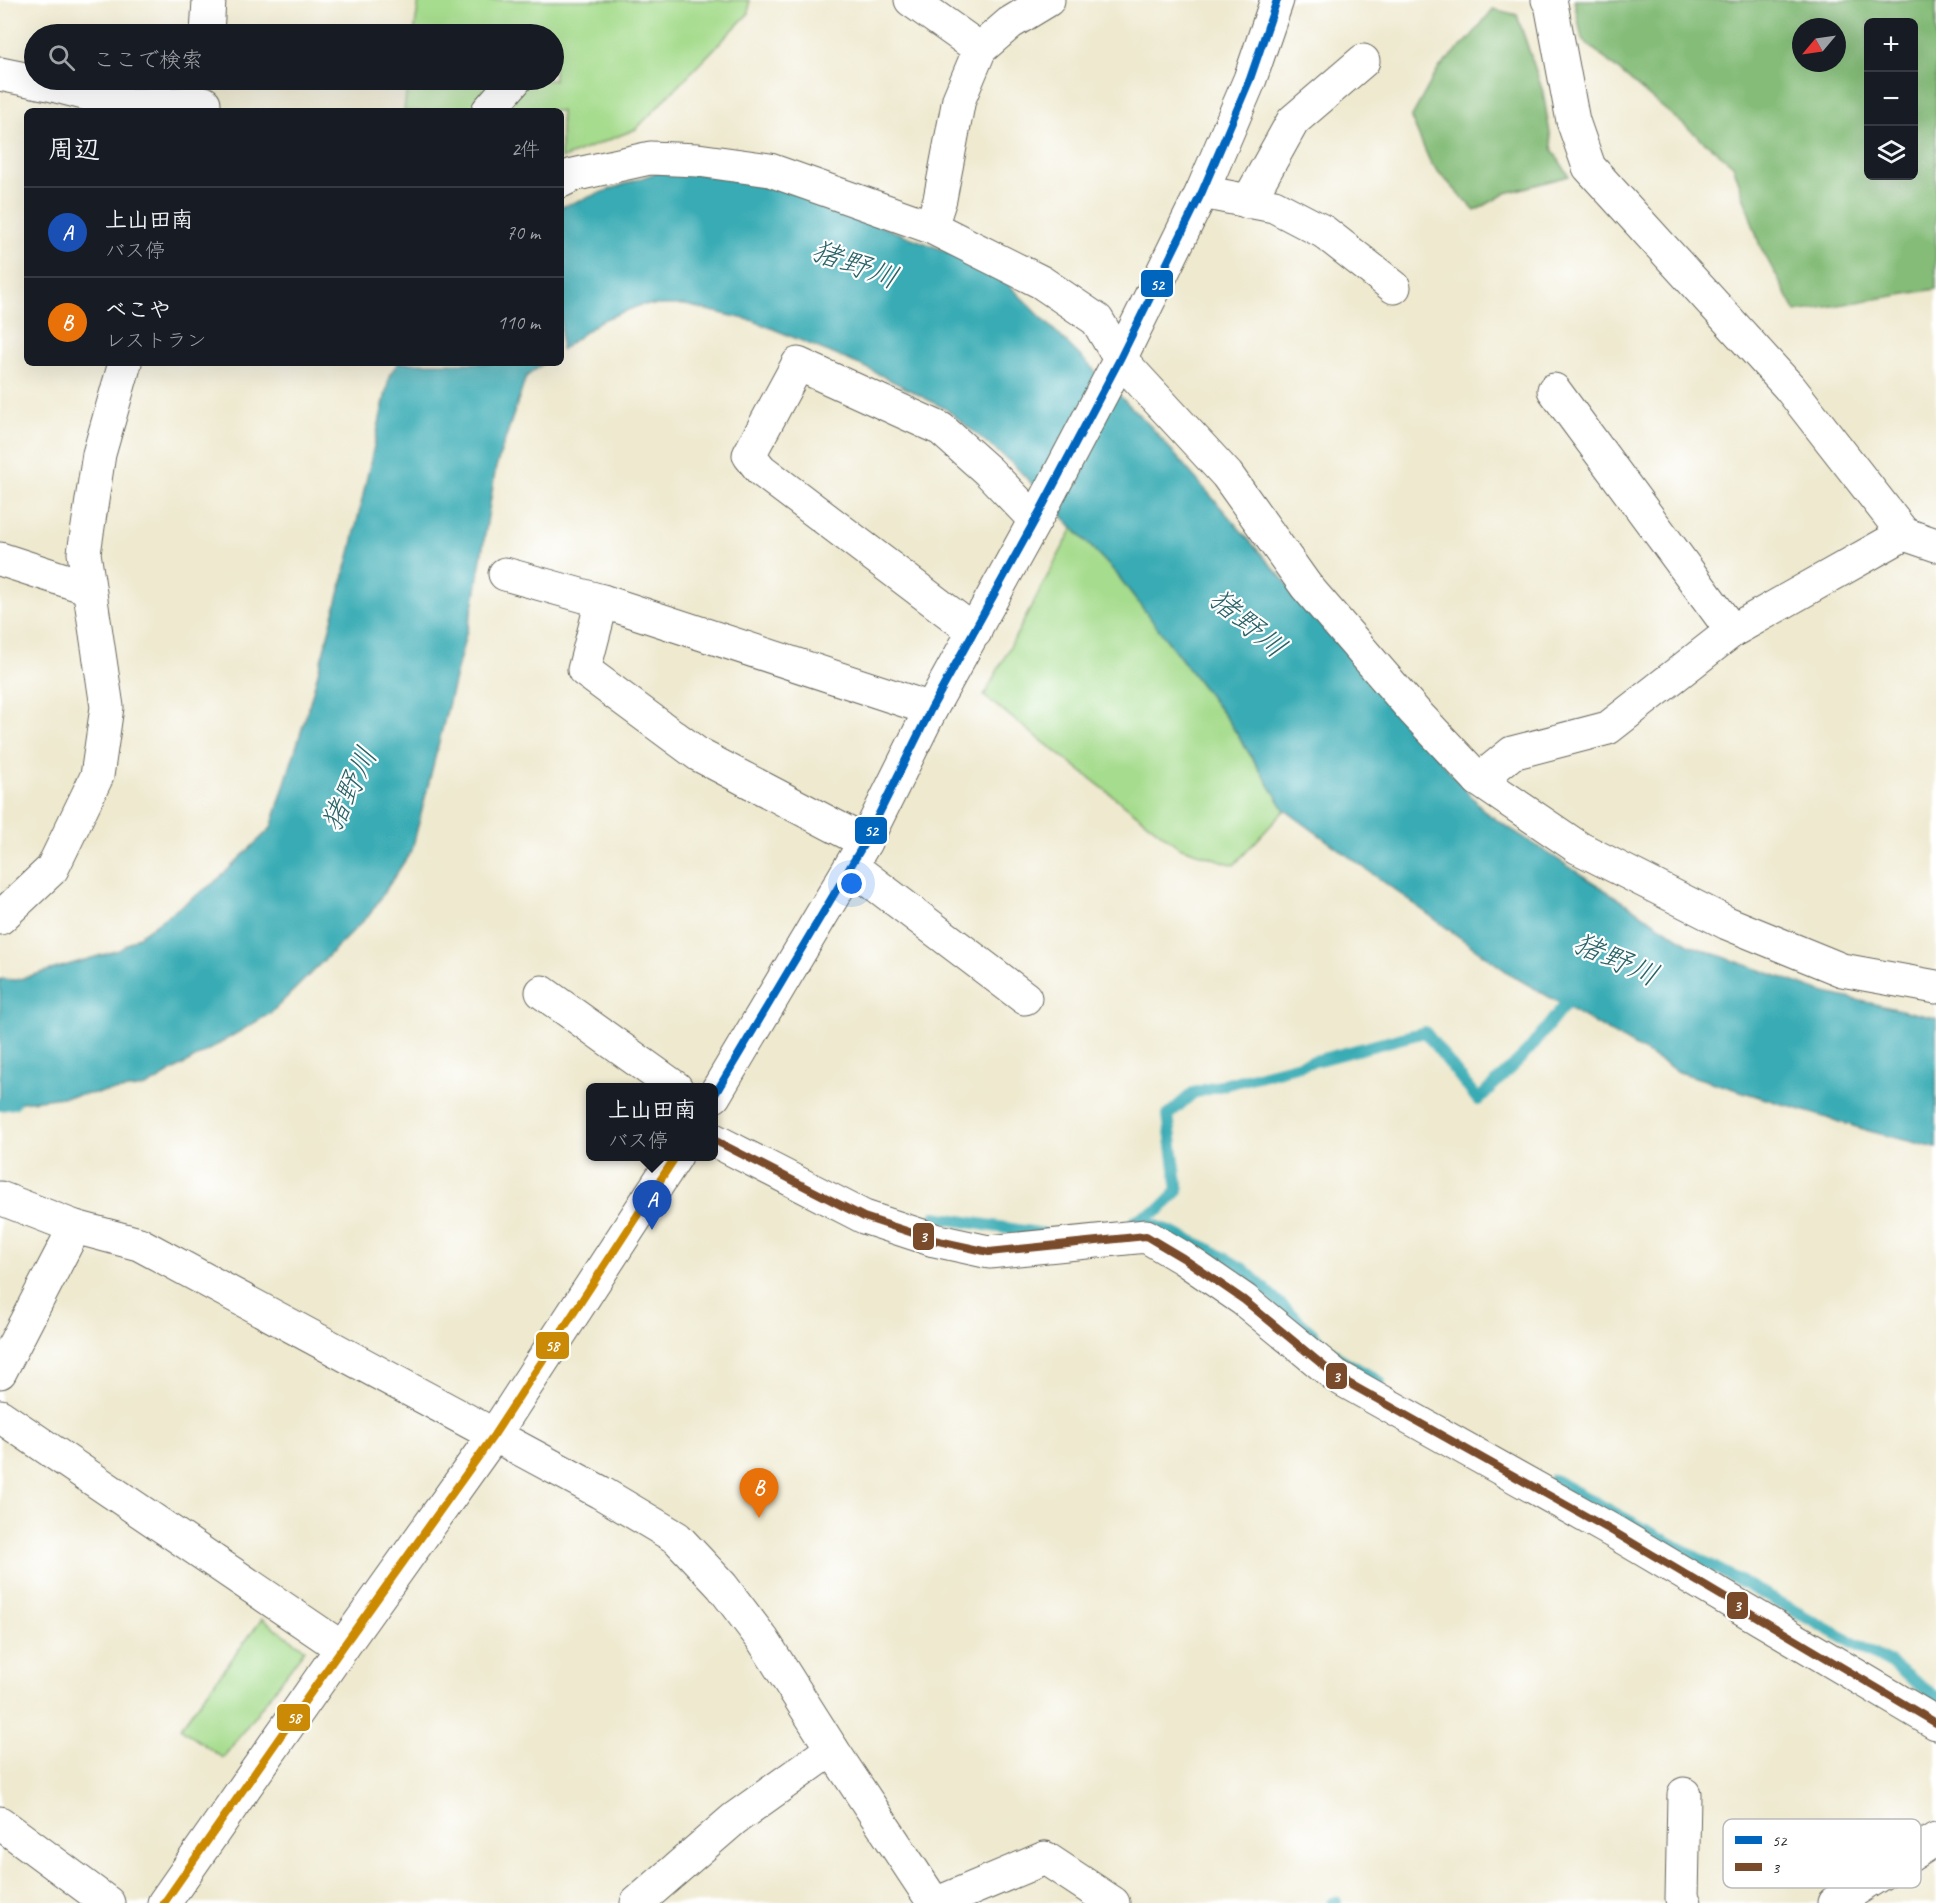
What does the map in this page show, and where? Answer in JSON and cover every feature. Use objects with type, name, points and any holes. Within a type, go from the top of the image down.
[{"type":"street","points":[[208,24],[209,0]]},
{"type":"street","points":[[910,0],[980,50]]},
{"type":"street","points":[[932,227],[940,199],[959,99],[980,50],[1011,23],[1048,0]]},
{"type":"street","points":[[718,1089],[858,854],[931,709],[975,632],[1120,358],[1202,192],[1250,79],[1277,0]]},
{"type":"street","points":[[1548,0],[1551,4],[1573,121],[1589,167],[1790,388],[1904,534],[1936,545]]},
{"type":"street","points":[[1248,202],[1293,121],[1363,61]]},
{"type":"street","points":[[0,74],[24,79]]},
{"type":"street","points":[[73,90],[130,105],[204,98]]},
{"type":"street","points":[[491,108],[506,90]]},
{"type":"street","points":[[564,180],[573,175],[650,158],[698,160],[770,170],[932,227],[1041,282],[1097,320],[1120,358],[1227,475],[1306,586],[1414,711],[1479,780],[1579,848],[1728,923],[1842,970],[1936,987]]},
{"type":"street","points":[[1202,192],[1274,206],[1324,232],[1394,287]]},
{"type":"street","points":[[975,632],[761,470],[749,455],[798,364],[941,429],[1037,516]]},
{"type":"street","points":[[0,918],[52,869],[98,776],[107,707],[84,553],[99,454],[124,366]]},
{"type":"street","points":[[1554,390],[1732,631]]},
{"type":"street","points":[[1479,780],[1512,753],[1608,728],[1732,631],[1904,534]]},
{"type":"street","points":[[0,560],[89,588]]},
{"type":"street","points":[[505,574],[602,601],[931,709]]},
{"type":"street","points":[[602,601],[584,670],[699,755],[858,854],[1025,998]]},
{"type":"street","points":[[542,992],[669,1083]]},
{"type":"street","points":[[718,1142],[864,1217],[934,1240],[989,1252],[1146,1236],[1245,1300],[1336,1376],[1614,1532],[1936,1723]]},
{"type":"street","points":[[164,1903],[494,1435],[673,1161]]},
{"type":"street","points":[[0,1198],[75,1227],[139,1244],[600,1492],[677,1538],[722,1586],[763,1640],[832,1749],[936,1903],[1045,1858],[1106,1896],[1113,1903]]},
{"type":"street","points":[[0,1372],[75,1227]]},
{"type":"street","points":[[0,1416],[342,1648]]},
{"type":"street","points":[[637,1903],[734,1819],[832,1749]]},
{"type":"street","points":[[1684,1794],[1682,1899],[1685,1903]]},
{"type":"street","points":[[3,1833],[108,1903]]},
{"type":"street","points":[[1921,1848],[1936,1839]]},
{"type":"street","points":[[1834,1903],[1858,1888]]},
{"type":"green space","points":[[419,0],[749,0],[749,13],[636,129],[564,158],[564,108],[404,108],[407,90],[564,90],[564,24],[415,24]]},
{"type":"green space","points":[[1574,0],[1936,0],[1936,289],[1796,312],[1760,246],[1733,165],[1582,39]]},
{"type":"green space","points":[[1493,9],[1517,15],[1543,92],[1553,151],[1569,176],[1506,193],[1475,211],[1431,164],[1411,118],[1438,69],[1469,39]]},
{"type":"green space","points":[[1073,528],[1116,573],[1230,723],[1285,810],[1234,865],[1179,847],[984,696]]},
{"type":"green space","points":[[262,1619],[305,1649],[223,1758],[180,1728]]},
{"type":"water","name":"猪野川","points":[[669,168],[783,189],[993,269],[1151,427],[1486,813],[1690,945],[1822,992],[1936,1018],[1936,1148],[1869,1131],[1679,1072],[1513,976],[1285,810],[1230,723],[1116,573],[1014,465],[946,409],[867,368],[754,321],[685,305],[641,305],[600,321],[564,348],[564,206]]},
{"type":"water","name":"猪野川","points":[[396,366],[540,366],[526,377],[496,467],[474,602],[412,850],[370,914],[271,1013],[146,1087],[14,1103],[0,1101],[0,979],[16,980],[119,950],[215,882],[271,828],[309,706],[351,549],[390,374]]},
{"type":"waterway","points":[[1135,1220],[1159,1210],[1178,1191],[1168,1115],[1193,1093],[1425,1032],[1478,1100],[1528,1051],[1574,993]]},
{"type":"waterway","points":[[0,1105],[14,1103]]},
{"type":"waterway","points":[[935,1217],[1044,1234]]},
{"type":"waterway","points":[[1140,1219],[1207,1248],[1243,1269],[1337,1357],[1380,1382]]},
{"type":"waterway","points":[[1554,1480],[1890,1663],[1936,1697]]},
{"type":"waterway","points":[[1332,1903],[1336,1902]]},
{"type":"transit line","name":"52","points":[[718,1089],[865,842],[931,709],[1040,511],[1120,359],[1202,192],[1250,79],[1277,0]]},
{"type":"transit line","name":"3","points":[[718,1142],[864,1217],[934,1240],[989,1252],[1146,1236],[1183,1258],[1244,1300],[1336,1376],[1614,1532],[1936,1723]]},
{"type":"transit line","name":"58","points":[[164,1903],[494,1435],[673,1161]]},
{"type":"place","name":"上山田南","points":[[652,1230]]},
{"type":"place","name":"べこや","points":[[759,1518]]}]
